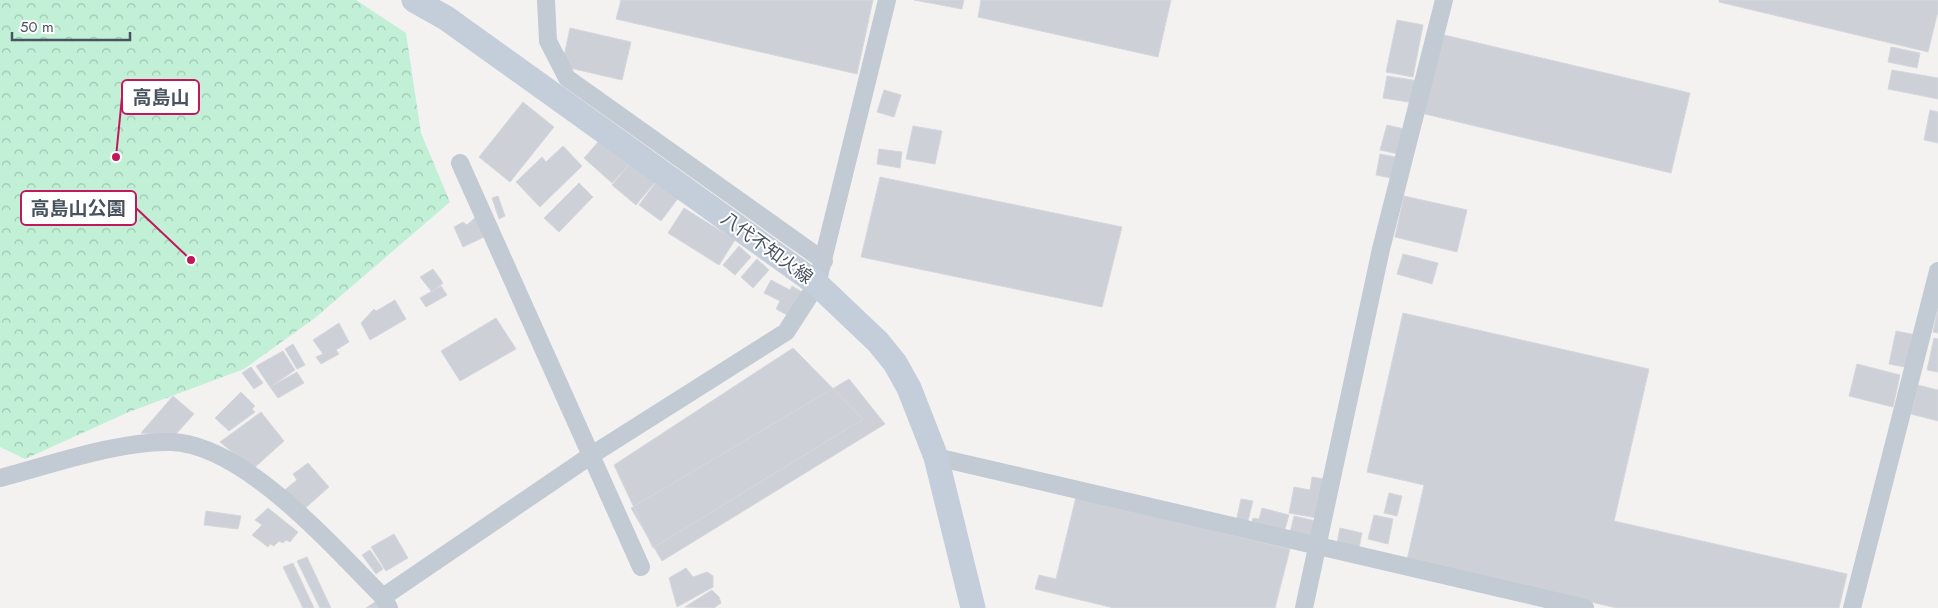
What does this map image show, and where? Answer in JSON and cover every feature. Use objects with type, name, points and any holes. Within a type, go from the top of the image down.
[{"type":"main road","name":"八代不知火線","points":[[414,0],[446,18],[817,284],[878,342],[895,364],[909,388],[936,457],[973,608]]},
{"type":"street","points":[[546,0],[548,41],[567,78],[824,261]]},
{"type":"street","points":[[0,478],[118,448],[171,442],[188,444],[215,453],[246,471],[304,518],[386,602],[590,456],[786,332],[817,284],[824,261],[887,0]]},
{"type":"street","points":[[1304,608],[1319,548],[1381,249],[1444,0]]},
{"type":"street","points":[[460,163],[641,567]]},
{"type":"street","points":[[1852,608],[1938,271]]},
{"type":"street","points":[[936,457],[1319,548],[1585,608]]},
{"type":"green space","points":[[0,0],[356,0],[406,33],[421,133],[450,202],[315,318],[244,369],[129,412],[25,459],[0,447]]},
{"type":"building","points":[[621,0],[873,0],[857,74],[616,19]]},
{"type":"building","points":[[914,0],[964,0],[962,9]]},
{"type":"building","points":[[981,0],[1171,0],[1158,57],[978,17]]},
{"type":"building","points":[[1719,0],[1938,0],[1938,11],[1928,52],[1719,2]]},
{"type":"building","points":[[1397,20],[1423,25],[1413,77],[1386,72]]},
{"type":"building","points":[[570,28],[631,42],[622,80],[570,68],[564,56]]},
{"type":"building","points":[[1440,34],[1690,93],[1671,173],[1421,113]]},
{"type":"building","points":[[1891,47],[1920,53],[1917,68],[1888,62]]},
{"type":"building","points":[[1892,70],[1938,78],[1938,99],[1888,89]]},
{"type":"building","points":[[1387,76],[1419,81],[1415,103],[1383,98]]},
{"type":"building","points":[[884,90],[901,95],[894,117],[877,112]]},
{"type":"building","points":[[523,102],[554,127],[510,182],[479,157]]},
{"type":"building","points":[[1930,110],[1938,112],[1938,143],[1924,140]]},
{"type":"building","points":[[1387,125],[1404,129],[1398,154],[1380,150]]},
{"type":"building","points":[[913,126],[942,131],[935,164],[906,159]]},
{"type":"building","points":[[600,140],[632,161],[612,183],[584,158]]},
{"type":"building","points":[[563,146],[582,166],[540,207],[516,182],[542,157],[546,162]]},
{"type":"building","points":[[879,149],[902,152],[900,168],[877,164]]},
{"type":"building","points":[[1380,154],[1395,157],[1391,178],[1376,175]]},
{"type":"building","points":[[632,161],[656,181],[636,205],[612,185]]},
{"type":"building","points":[[880,177],[1122,227],[1102,307],[861,257]]},
{"type":"building","points":[[657,181],[679,197],[661,221],[639,205]]},
{"type":"building","points":[[579,183],[593,197],[559,232],[544,218]]},
{"type":"building","points":[[498,196],[505,216],[499,219],[492,198]]},
{"type":"building","points":[[1404,196],[1467,210],[1457,252],[1395,237]]},
{"type":"building","points":[[684,208],[735,240],[719,265],[668,233]]},
{"type":"building","points":[[477,216],[486,236],[463,247],[454,227],[463,222],[467,225]]},
{"type":"building","points":[[739,246],[751,257],[735,275],[723,265]]},
{"type":"building","points":[[1403,254],[1438,263],[1432,284],[1397,274]]},
{"type":"building","points":[[757,259],[769,270],[753,288],[741,277]]},
{"type":"building","points":[[433,269],[443,283],[432,292],[420,277]]},
{"type":"building","points":[[771,280],[790,290],[792,286],[802,292],[789,316],[776,309],[780,301],[764,293]]},
{"type":"building","points":[[441,286],[447,295],[426,307],[420,298]]},
{"type":"building","points":[[395,300],[406,319],[370,340],[361,323],[374,309],[376,311]]},
{"type":"building","points":[[1938,309],[1938,333],[1933,332]]},
{"type":"building","points":[[1403,313],[1649,369],[1614,521],[1847,574],[1839,608],[1617,608],[1407,560],[1424,485],[1367,472]]},
{"type":"building","points":[[496,318],[516,349],[460,381],[441,351]]},
{"type":"building","points":[[339,323],[349,342],[336,350],[339,354],[321,364],[316,357],[323,354],[313,340]]},
{"type":"building","points":[[1896,331],[1916,335],[1910,368],[1889,364]]},
{"type":"building","points":[[1934,338],[1938,339],[1938,372],[1927,370]]},
{"type":"building","points":[[293,344],[305,365],[297,369],[285,349]]},
{"type":"building","points":[[793,348],[863,419],[653,548],[614,465]]},
{"type":"building","points":[[283,351],[295,370],[270,387],[256,366]]},
{"type":"building","points":[[1857,364],[1900,375],[1893,407],[1849,396]]},
{"type":"building","points":[[251,367],[263,383],[254,389],[242,373]]},
{"type":"building","points":[[297,372],[304,383],[278,398],[270,387]]},
{"type":"building","points":[[849,379],[885,424],[662,561],[631,508]]},
{"type":"building","points":[[1918,385],[1938,390],[1938,421],[1911,414]]},
{"type":"building","points":[[241,392],[255,406],[252,409],[255,412],[229,431],[215,418]]},
{"type":"building","points":[[173,396],[194,414],[175,435],[141,433]]},
{"type":"building","points":[[261,412],[284,441],[253,469],[220,442]]},
{"type":"building","points":[[308,463],[329,487],[302,511],[282,492],[297,480],[293,474]]},
{"type":"building","points":[[1312,477],[1325,479],[1317,518],[1289,513],[1294,487],[1310,490]]},
{"type":"building","points":[[1389,493],[1402,496],[1397,516],[1384,513]]},
{"type":"building","points":[[1076,497],[1290,549],[1275,608],[1114,608],[1035,589],[1039,575],[1056,579]]},
{"type":"building","points":[[1241,499],[1253,501],[1247,525],[1236,522]]},
{"type":"building","points":[[268,508],[298,532],[290,542],[286,540],[283,543],[279,541],[274,546],[270,544],[268,547],[252,535],[262,525],[255,520]]},
{"type":"building","points":[[1262,508],[1289,515],[1283,536],[1250,528],[1253,518],[1259,519]]},
{"type":"building","points":[[206,511],[241,516],[238,529],[204,525]]},
{"type":"building","points":[[1374,515],[1393,519],[1388,544],[1368,539]]},
{"type":"building","points":[[1294,516],[1320,522],[1316,539],[1290,533]]},
{"type":"building","points":[[1340,528],[1362,533],[1359,548],[1337,543]]},
{"type":"building","points":[[394,534],[408,558],[386,571],[371,547]]},
{"type":"building","points":[[370,550],[383,569],[376,574],[362,555]]},
{"type":"building","points":[[307,557],[331,608],[320,608],[297,561]]},
{"type":"building","points":[[293,563],[314,608],[303,608],[283,567]]},
{"type":"building","points":[[686,568],[693,577],[707,572],[713,576],[713,587],[677,607],[669,578]]},
{"type":"building","points":[[712,590],[719,597],[721,603],[714,608],[685,607]]},
{"type":"building","points":[[376,601],[381,608],[366,608]]},
{"type":"place","name":"高島山","points":[[116,157]]},
{"type":"place","name":"高島山公園","points":[[191,260]]}]
